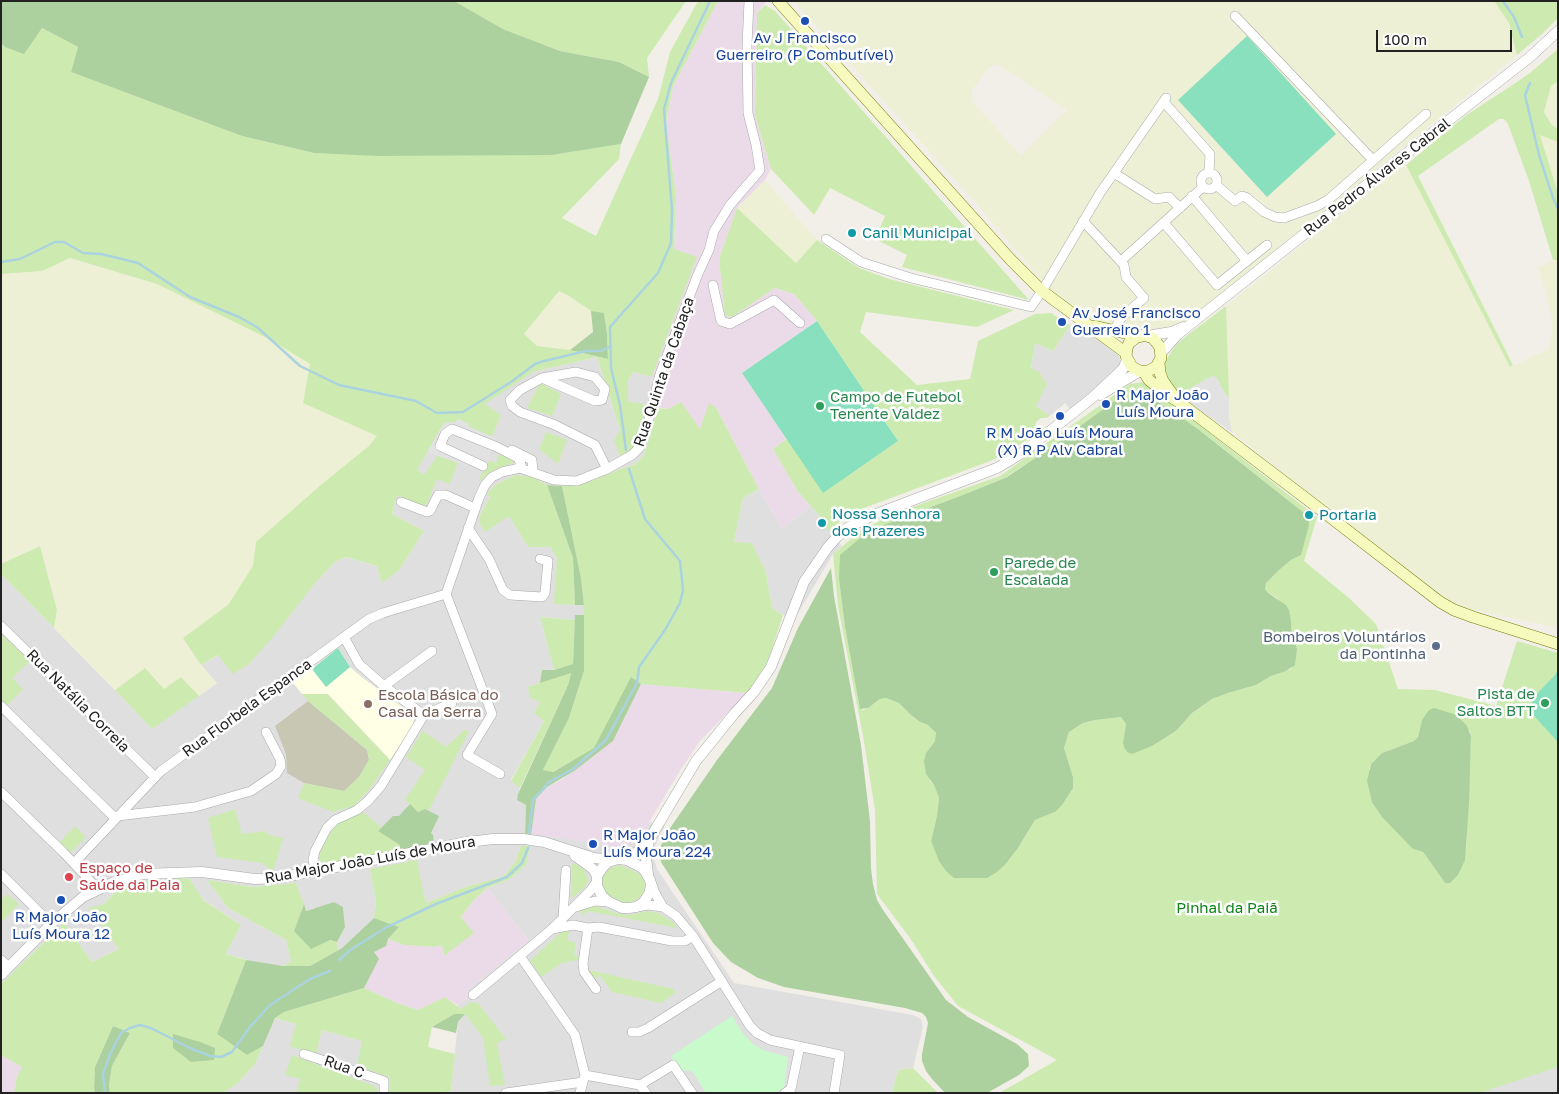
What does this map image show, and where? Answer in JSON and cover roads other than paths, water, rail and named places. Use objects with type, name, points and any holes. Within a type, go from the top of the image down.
[{"type":"main road","points":[[778,1],[1003,252],[1042,291],[1127,356],[1132,367],[1142,371],[1149,380],[1165,393],[1440,602],[1473,617],[1558,644]]},
{"type":"main road","points":[[1088,325],[1145,336],[1157,342],[1160,373],[1163,381],[1179,402]]},
{"type":"main road","points":[[1127,356],[1129,343],[1133,339],[1145,336]]},
{"type":"main road","points":[[1142,371],[1152,369],[1160,358]]},
{"type":"street","name":"Rua Quinta da Cabaça","points":[[520,468],[562,482],[577,481],[607,469],[632,455],[640,447],[660,374],[709,250],[714,231],[730,205],[760,170],[748,113],[747,46],[749,1]]},
{"type":"street","points":[[1235,16],[1373,160]]},
{"type":"street","name":"Rua Pedro Álvares Cabral","points":[[1195,322],[1530,57],[1558,31]]},
{"type":"street","points":[[826,239],[861,262],[911,278],[1031,307],[1100,193],[1165,100],[1210,154],[1209,173]]},
{"type":"street","points":[[1216,184],[1235,200],[1242,196],[1264,212],[1275,217],[1284,218],[1328,200],[1426,114]]},
{"type":"street","points":[[1114,173],[1155,199],[1169,197],[1180,208]]},
{"type":"street","points":[[1209,173],[1215,175],[1217,181],[1214,187],[1208,189],[1202,186],[1201,178],[1203,175],[1209,173]]},
{"type":"street","points":[[1121,261],[1202,186]]},
{"type":"street","points":[[1192,196],[1246,261]]},
{"type":"street","points":[[1084,221],[1121,261],[1124,265],[1126,277],[1144,298],[1121,318],[1114,330]]},
{"type":"street","points":[[1164,222],[1217,286],[1267,245]]},
{"type":"street","points":[[713,285],[721,321],[730,324],[774,300],[800,323]]},
{"type":"street","points":[[1145,336],[1171,332],[1195,322]]},
{"type":"street","points":[[1160,358],[1178,334],[1195,322]]},
{"type":"street","points":[[473,995],[552,929],[596,885],[605,864],[635,854],[649,840],[696,761],[754,692],[771,667],[804,582],[837,537],[847,528],[871,516],[997,468],[1022,453],[1092,398],[1123,369],[1127,356]]},
{"type":"street","points":[[1092,398],[1106,393],[1142,371]]},
{"type":"street","points":[[542,378],[595,401],[602,400],[606,389],[595,378],[576,372],[542,378],[520,390],[510,400],[512,406],[520,412],[555,425],[595,445],[607,469]]},
{"type":"street","points":[[483,466],[440,446],[445,434],[452,429],[518,458],[521,464],[520,468],[502,472],[492,477],[485,485],[475,508],[446,594],[492,714],[467,755],[500,774]]},
{"type":"street","points":[[492,445],[516,450],[532,460],[533,472]]},
{"type":"street","points":[[401,502],[427,512],[430,511],[438,495],[446,495],[475,508]]},
{"type":"street","points":[[468,528],[489,559],[503,590],[510,595],[542,597],[545,593],[548,561],[540,559]]},
{"type":"street","name":"Rua Florbela Espanca","points":[[74,863],[161,771],[344,637],[369,619],[383,613],[446,594]]},
{"type":"street","name":"Rua Natália Correia","points":[[1,626],[155,777]]},
{"type":"street","points":[[344,637],[359,664],[384,686],[424,715]]},
{"type":"street","points":[[384,686],[432,651]]},
{"type":"street","points":[[316,871],[313,860],[314,851],[327,828],[335,820],[357,810],[381,786],[424,715],[452,703]]},
{"type":"street","points":[[1,706],[116,817],[194,807],[252,791],[276,774],[281,766],[280,759],[266,732]]},
{"type":"street","points":[[1,792],[98,889]]},
{"type":"street","name":"Rua Major João Luís de Moura","points":[[4,967],[83,897],[112,882],[142,874],[202,872],[245,878],[278,878],[468,842],[524,838],[544,842],[594,858],[618,859]]},
{"type":"street","points":[[636,907],[643,902],[650,890],[646,858],[649,840]]},
{"type":"street","name":"Rua Major João Luís de Moura","points":[[564,848],[594,870],[597,879]]},
{"type":"street","points":[[618,859],[631,862],[641,868],[649,878],[663,907],[676,916],[693,936],[750,1026],[757,1033],[770,1040],[840,1055],[834,1093]]},
{"type":"street","points":[[563,918],[566,870]]},
{"type":"street","points":[[1,874],[51,924]]},
{"type":"street","points":[[597,879],[602,896],[609,902],[622,908],[648,905],[663,907]]},
{"type":"street","points":[[573,908],[595,901],[609,902]]},
{"type":"street","points":[[552,929],[572,926],[599,927],[672,941],[685,941],[693,936]]},
{"type":"street","points":[[588,928],[583,963],[584,972],[596,990]]},
{"type":"street","points":[[520,956],[575,1035],[584,1079],[580,1093]]},
{"type":"street","points":[[632,1032],[639,1032],[648,1028],[722,981]]},
{"type":"street","points":[[785,1093],[791,1089],[800,1046]]},
{"type":"street","name":"Rua C","points":[[304,1054],[384,1081],[384,1093]]},
{"type":"street","points":[[506,1093],[584,1079],[640,1084],[673,1065],[692,1093]]},
{"type":"street","points":[[640,1084],[646,1093]]},
{"type":"waterway","points":[[626,450],[620,405],[611,368],[610,327],[658,273],[671,243],[672,210],[664,109],[671,83],[710,1]]},
{"type":"waterway","points":[[1503,1],[1514,17],[1522,37]]},
{"type":"waterway","points":[[1530,83],[1525,95],[1539,155],[1558,209]]},
{"type":"waterway","points":[[1,262],[20,259],[55,242],[64,242],[83,253],[101,254],[138,263],[190,297],[239,317],[257,327],[300,366],[339,385],[416,401],[437,413],[463,412],[511,382],[535,364],[586,351],[601,351],[611,346]]},
{"type":"waterway","points":[[529,833],[533,800],[549,782],[573,769],[606,740],[637,683],[639,667],[665,630],[680,603],[683,590],[680,561],[645,519],[629,469]]},
{"type":"waterway","points":[[339,960],[350,950],[387,927],[436,904],[507,877],[522,863],[528,848]]},
{"type":"waterway","points":[[105,1093],[103,1074],[110,1054],[121,1033],[130,1028],[140,1025],[151,1028],[190,1048],[210,1056],[221,1057],[232,1052],[250,1027],[270,1005],[310,979],[330,971]]},
{"type":"place","name":"Av J Francisco Guerreiro (P Combutível)","points":[[805,21]]},
{"type":"place","name":"Canil Municipal","points":[[852,233]]},
{"type":"place","name":"Av José Francisco Guerreiro 1","points":[[1062,322]]},
{"type":"place","name":"R Major João Luís Moura","points":[[1106,404]]},
{"type":"place","name":"Campo de Futebol Tenente Valdez","points":[[820,406]]},
{"type":"place","name":"R M João Luís Moura (X) R P Alv Cabral","points":[[1060,416]]},
{"type":"place","name":"Portaria","points":[[1309,515]]},
{"type":"place","name":"Nossa Senhora dos Prazeres","points":[[822,523]]},
{"type":"place","name":"Parede de Escalada","points":[[994,572]]},
{"type":"place","name":"Bombeiros Voluntários da Pontinha","points":[[1436,646]]},
{"type":"place","name":"Pista de Saltos BTT","points":[[1545,703]]},
{"type":"place","name":"Escola Básica do Casal da Serra","points":[[368,704]]},
{"type":"place","name":"R Major João Luís Moura 224","points":[[593,844]]},
{"type":"place","name":"Espaço de Saúde da Paia","points":[[69,877]]},
{"type":"place","name":"R Major João Luís Moura 12","points":[[61,900]]},
{"type":"park label","name":"Pinhal da Paiã","points":[[1227,908]]}]
